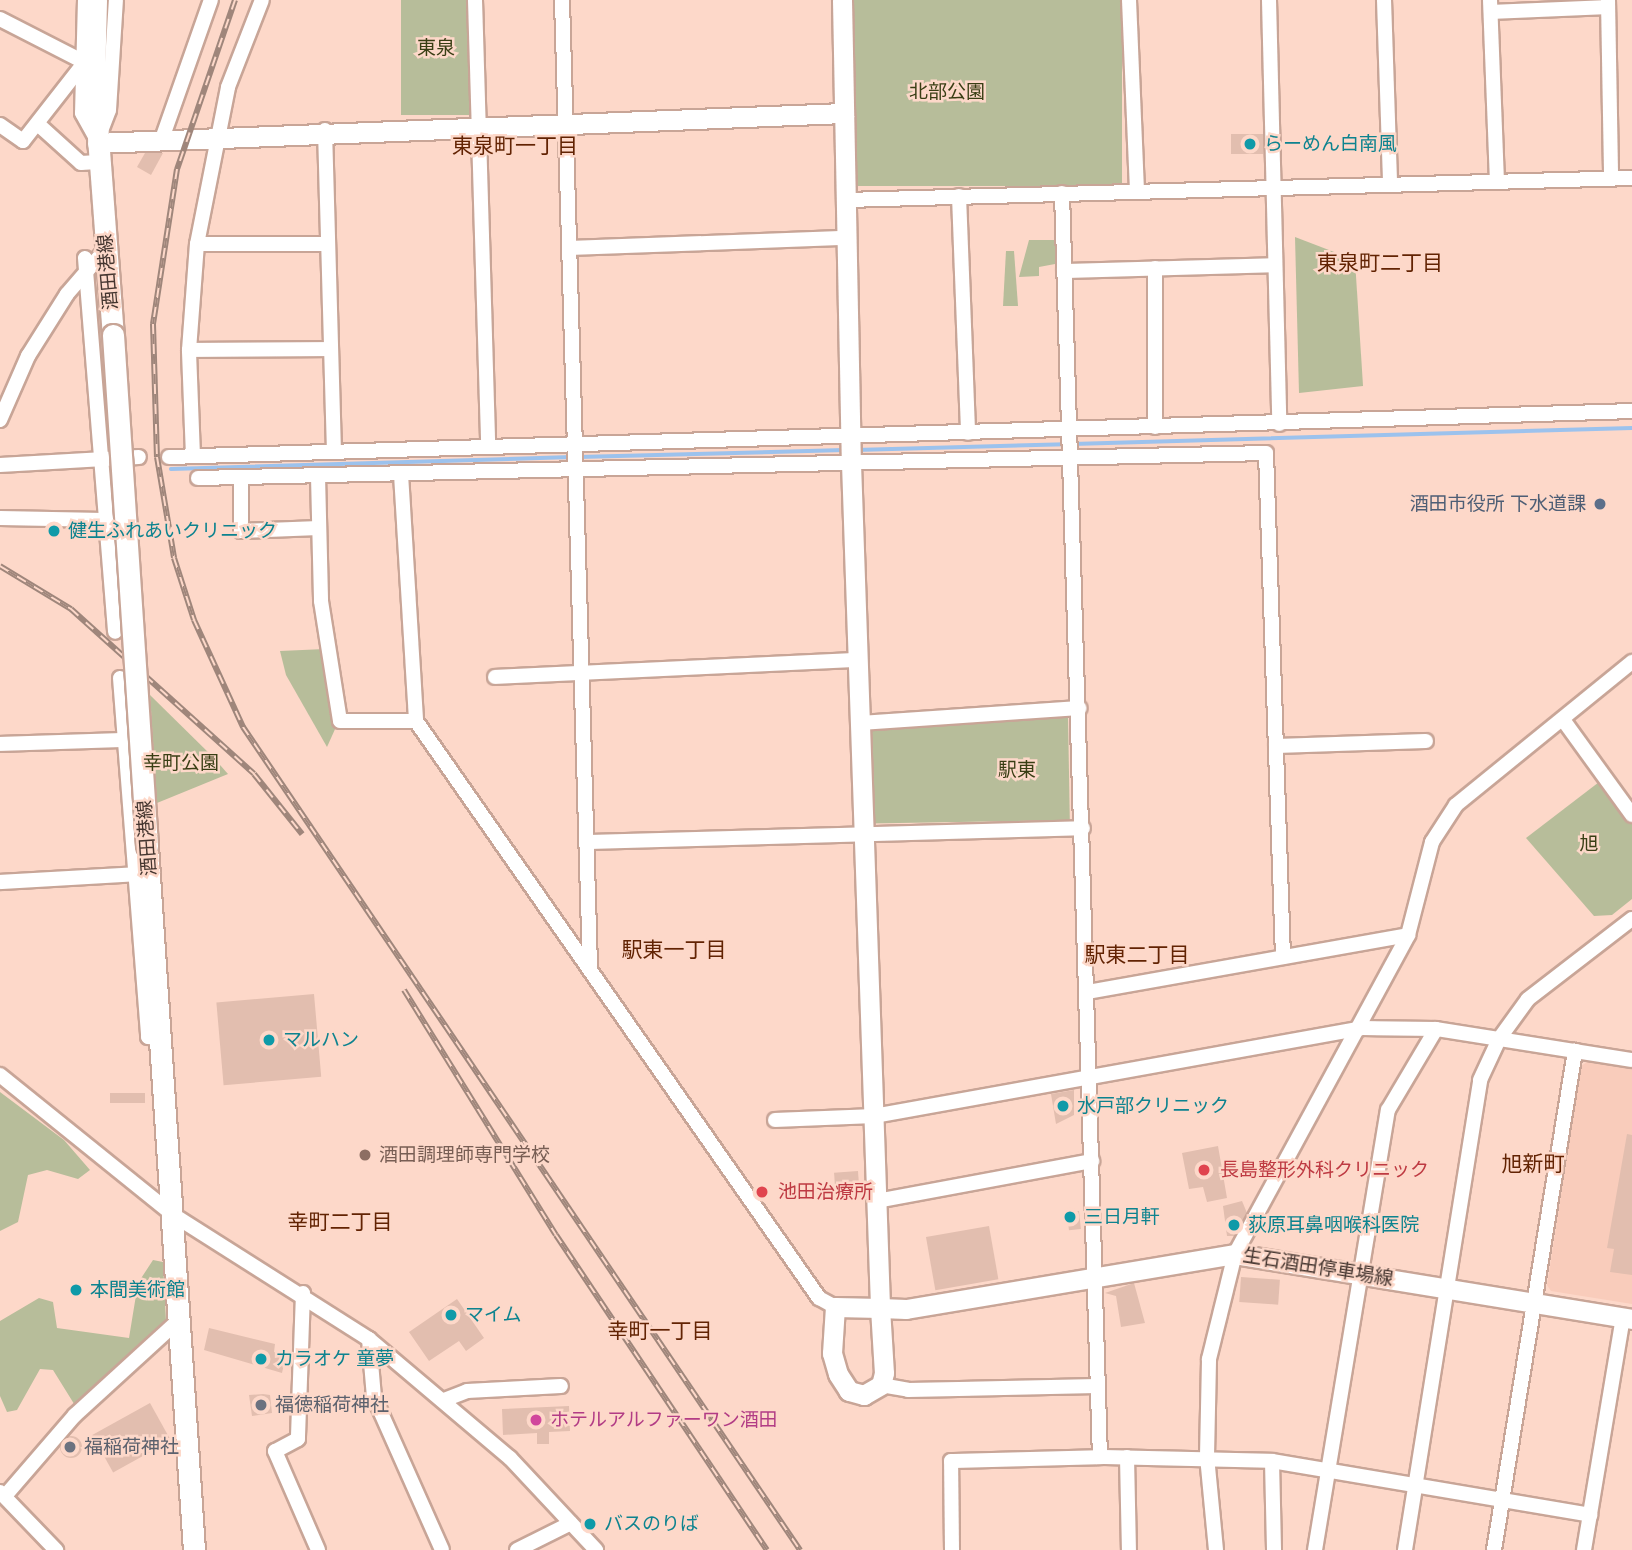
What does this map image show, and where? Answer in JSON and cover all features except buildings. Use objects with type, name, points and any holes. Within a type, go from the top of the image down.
[{"type":"main road","name":"酒田港線","points":[[96,0],[98,152],[162,1038],[194,1550]]},
{"type":"street","points":[[85,0],[80,64],[82,113],[98,152]]},
{"type":"street","points":[[98,152],[109,110],[116,0]]},
{"type":"street","points":[[163,136],[211,0]]},
{"type":"street","points":[[193,456],[189,350],[197,244],[228,87],[262,0]]},
{"type":"street","points":[[475,0],[488,447]]},
{"type":"street","points":[[562,0],[590,969]]},
{"type":"street","points":[[842,0],[850,436],[881,1385]]},
{"type":"street","points":[[1129,0],[1137,190]]},
{"type":"street","points":[[1269,0],[1279,424]]},
{"type":"street","points":[[1384,0],[1390,184]]},
{"type":"street","points":[[1497,181],[1491,6],[1608,4],[1611,179]]},
{"type":"street","points":[[0,19],[80,64]]},
{"type":"street","points":[[0,125],[23,141],[40,125],[80,64]]},
{"type":"street","points":[[40,125],[81,163],[98,152],[163,136],[844,113]]},
{"type":"street","points":[[325,131],[334,452]]},
{"type":"street","points":[[846,200],[1632,178]]},
{"type":"street","points":[[1062,193],[1100,1457]]},
{"type":"street","points":[[959,196],[968,433]]},
{"type":"street","points":[[569,248],[846,238]]},
{"type":"street","points":[[197,244],[328,244]]},
{"type":"street","points":[[0,421],[28,356],[86,265],[106,249]]},
{"type":"street","points":[[86,265],[104,520],[115,632]]},
{"type":"street","points":[[1064,271],[1275,265]]},
{"type":"street","points":[[1155,268],[1155,427]]},
{"type":"street","points":[[189,350],[331,349]]},
{"type":"street","points":[[169,457],[1632,411]]},
{"type":"street","points":[[198,478],[1266,453],[1283,957]]},
{"type":"street","points":[[274,454],[274,477]]},
{"type":"street","points":[[0,466],[139,457]]},
{"type":"street","points":[[401,474],[416,721],[819,1298],[835,1307],[832,1353],[838,1374],[849,1391],[864,1395],[881,1385],[908,1390],[1097,1386]]},
{"type":"street","points":[[318,476],[321,601],[341,721],[416,721]]},
{"type":"street","points":[[241,477],[241,531],[319,528]]},
{"type":"street","points":[[0,518],[104,520]]},
{"type":"street","points":[[495,677],[858,660]]},
{"type":"street","points":[[1216,1550],[1207,1455],[1209,1359],[1216,1310],[1235,1254],[1362,1028],[1408,935],[1432,842],[1456,805],[1492,771],[1564,721],[1632,662]]},
{"type":"street","points":[[120,678],[148,1037],[162,1038]]},
{"type":"street","points":[[860,723],[1079,708]]},
{"type":"street","points":[[1564,721],[1632,815]]},
{"type":"street","points":[[0,744],[123,740]]},
{"type":"street","points":[[1276,746],[1426,741]]},
{"type":"street","points":[[587,842],[1083,828]]},
{"type":"street","points":[[0,883],[137,874]]},
{"type":"street","points":[[1405,1550],[1451,1288],[1480,1080],[1499,1040],[1528,999],[1632,919]]},
{"type":"street","points":[[1088,992],[1408,935]]},
{"type":"street","points":[[775,1120],[874,1116],[1362,1028],[1436,1030],[1632,1060]]},
{"type":"street","points":[[1315,1550],[1388,1110],[1436,1030]]},
{"type":"street","points":[[1494,1550],[1576,1051]]},
{"type":"street","points":[[0,1075],[174,1216],[303,1293],[369,1339],[444,1400],[596,1550]]},
{"type":"street","points":[[876,1201],[1092,1161]]},
{"type":"street","name":"生石酒田停車場線","points":[[835,1307],[905,1309],[1095,1273],[1235,1254],[1627,1319]]},
{"type":"street","points":[[303,1293],[298,1439],[275,1451],[318,1550]]},
{"type":"street","points":[[56,1550],[3,1494],[75,1415],[180,1319]]},
{"type":"street","points":[[1584,1550],[1627,1319]]},
{"type":"street","points":[[369,1339],[374,1397],[442,1550]]},
{"type":"street","points":[[444,1400],[467,1391],[561,1386]]},
{"type":"street","points":[[952,1550],[951,1461],[1207,1455],[1272,1461],[1417,1483],[1590,1515]]},
{"type":"street","points":[[1127,1457],[1129,1550]]},
{"type":"street","points":[[1272,1461],[1275,1550]]},
{"type":"street","points":[[517,1550],[571,1523]]},
{"type":"shaded area","points":[[1590,1060],[1632,1068],[1632,1304],[1551,1291],[1547,1285],[1581,1066]]},
{"type":"green space","name":"東泉","points":[[401,0],[469,0],[469,115],[401,115]]},
{"type":"green space","name":"北部公園","points":[[852,0],[1122,0],[1122,186],[852,186]]},
{"type":"green space","points":[[1295,237],[1355,260],[1363,386],[1299,393]]},
{"type":"green space","points":[[1029,240],[1055,240],[1055,264],[1039,267],[1039,276],[1019,277]]},
{"type":"green space","points":[[1006,251],[1014,251],[1018,306],[1003,306]]},
{"type":"green space","points":[[325,649],[336,727],[327,747],[286,675],[280,651]]},
{"type":"green space","name":"幸町公園","points":[[150,695],[213,757],[228,774],[157,803]]},
{"type":"green space","name":"駅東","points":[[1068,716],[1070,820],[869,823],[867,720]]},
{"type":"green space","name":"旭","points":[[1603,779],[1632,820],[1632,899],[1612,915],[1594,916],[1526,838]]},
{"type":"green space","points":[[0,1092],[64,1140],[90,1170],[78,1179],[47,1170],[28,1175],[18,1222],[0,1231]]},
{"type":"green space","points":[[153,1260],[163,1262],[166,1321],[76,1407],[53,1370],[40,1369],[17,1410],[7,1412],[0,1396],[0,1321],[39,1298],[53,1302],[57,1328],[129,1338],[138,1283]]},
{"type":"waterway","points":[[1073,444],[1632,428]]},
{"type":"waterway","points":[[856,450],[1065,444]]},
{"type":"waterway","points":[[579,457],[844,450]]},
{"type":"waterway","points":[[171,469],[572,457]]},
{"type":"railway","points":[[235,0],[177,169],[153,324],[157,457],[174,558],[194,620],[243,727],[800,1550]]},
{"type":"railway","points":[[0,566],[71,609],[254,774],[302,834]]},
{"type":"railway","points":[[404,990],[556,1235],[767,1550]]},
{"type":"place","name":"らーめん白南風","points":[[1250,144]]},
{"type":"place","name":"酒田市役所 下水道課","points":[[1600,504]]},
{"type":"place","name":"健生ふれあいクリニック","points":[[54,531]]},
{"type":"place","name":"マルハン","points":[[269,1040]]},
{"type":"place","name":"水戸部クリニック","points":[[1063,1106]]},
{"type":"place","name":"酒田調理師専門学校","points":[[365,1155]]},
{"type":"place","name":"長島整形外科クリニック","points":[[1204,1170]]},
{"type":"place","name":"池田治療所","points":[[762,1192]]},
{"type":"place","name":"三日月軒","points":[[1070,1217]]},
{"type":"place","name":"荻原耳鼻咽喉科医院","points":[[1234,1225]]},
{"type":"place","name":"本間美術館","points":[[76,1290]]},
{"type":"place","name":"マイム","points":[[451,1315]]},
{"type":"place","name":"カラオケ 童夢","points":[[261,1359]]},
{"type":"place","name":"福徳稲荷神社","points":[[261,1405]]},
{"type":"place","name":"ホテルアルファーワン酒田","points":[[536,1420]]},
{"type":"place","name":"福稲荷神社","points":[[70,1447]]},
{"type":"place","name":"バスのりば","points":[[590,1524]]},
{"type":"district","name":"東泉町一丁目","points":[[515,146]]},
{"type":"district","name":"東泉町二丁目","points":[[1380,263]]},
{"type":"district","name":"駅東一丁目","points":[[674,950]]},
{"type":"district","name":"駅東二丁目","points":[[1137,955]]},
{"type":"district","name":"旭新町","points":[[1533,1164]]},
{"type":"district","name":"幸町二丁目","points":[[340,1222]]},
{"type":"district","name":"幸町一丁目","points":[[660,1331]]}]
